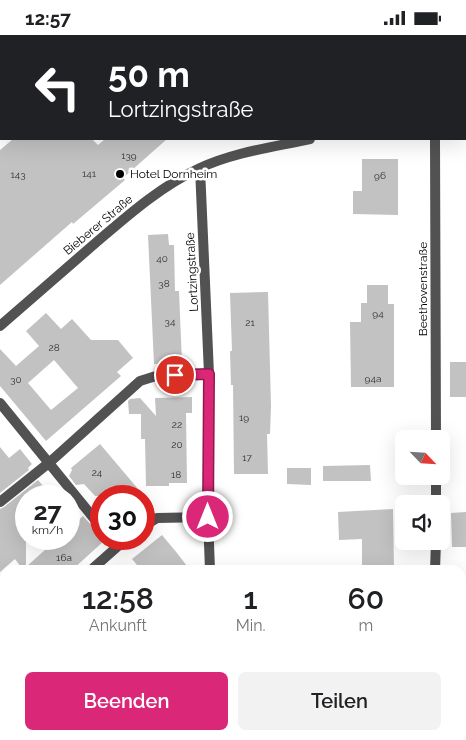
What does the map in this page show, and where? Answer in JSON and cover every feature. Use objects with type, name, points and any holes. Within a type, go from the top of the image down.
[{"type":"street","name":"Bieberer Straße","points":[[0,326],[152,196],[200,168],[239,155],[306,140]]},
{"type":"street","name":"Beethovenstraße","points":[[435,140],[436,430]]},
{"type":"street","name":"Lortzingstraße","points":[[200,168],[209,374],[208,517],[210,565]]},
{"type":"street","points":[[0,501],[50,462],[140,381],[159,375],[209,374]]},
{"type":"street","points":[[0,403],[90,513]]},
{"type":"street","points":[[155,520],[208,517]]},
{"type":"street","points":[[95,565],[108,550]]},
{"type":"street","points":[[436,550],[436,565]]},
{"type":"building","points":[[12,140],[93,140],[98,145],[104,140],[166,140],[123,178],[125,180],[73,224],[72,222],[0,285],[0,150]]},
{"type":"building","points":[[362,159],[398,159],[398,215],[353,214],[353,191],[362,191]]},
{"type":"building","points":[[168,234],[169,245],[174,245],[175,291],[179,291],[182,363],[154,364],[148,235]]},
{"type":"building","points":[[367,285],[388,285],[388,304],[394,304],[394,387],[351,387],[350,322],[361,322],[361,303],[367,303]]},
{"type":"building","points":[[268,292],[271,406],[270,434],[267,434],[268,474],[234,474],[230,293]]},
{"type":"building","points":[[46,313],[61,329],[72,319],[91,340],[118,340],[133,358],[117,372],[121,376],[46,441],[0,386],[0,349],[16,366],[39,346],[26,331]],"holes":[[[54,360],[78,388],[51,410],[28,383]]]},
{"type":"building","points":[[450,362],[466,362],[466,397],[450,397]]},
{"type":"building","points":[[192,397],[192,413],[186,413],[187,483],[169,483],[169,486],[146,485],[145,439],[141,439],[141,414],[129,414],[128,401],[140,398],[156,416],[155,398]]},
{"type":"building","points":[[100,444],[135,485],[90,485],[90,491],[84,484],[76,485],[69,476],[71,468]]},
{"type":"building","points":[[0,447],[9,458],[20,449],[32,464],[28,468],[29,470],[0,493]]},
{"type":"building","points":[[370,465],[371,481],[323,481],[323,466]]},
{"type":"building","points":[[287,468],[311,468],[311,485],[287,484]]},
{"type":"building","points":[[38,480],[42,485],[32,485]]},
{"type":"building","points":[[15,498],[15,550],[26,550],[26,565],[19,565],[15,559],[8,565],[0,565],[0,509]]},
{"type":"building","points":[[393,509],[394,565],[362,565],[362,539],[339,540],[338,512]]},
{"type":"building","points":[[466,512],[466,547],[452,547],[451,513]]},
{"type":"building","points":[[83,516],[90,524],[90,550],[94,550],[78,565],[28,565],[45,550],[80,550],[80,519]]},
{"type":"building","points":[[162,535],[186,565],[137,565],[132,559],[143,550],[155,550],[155,541]]},
{"type":"place","name":"Hotel Dornheim","points":[[120,174]]},
{"type":"route","points":[[175,375],[209,374],[208,517]]}]
